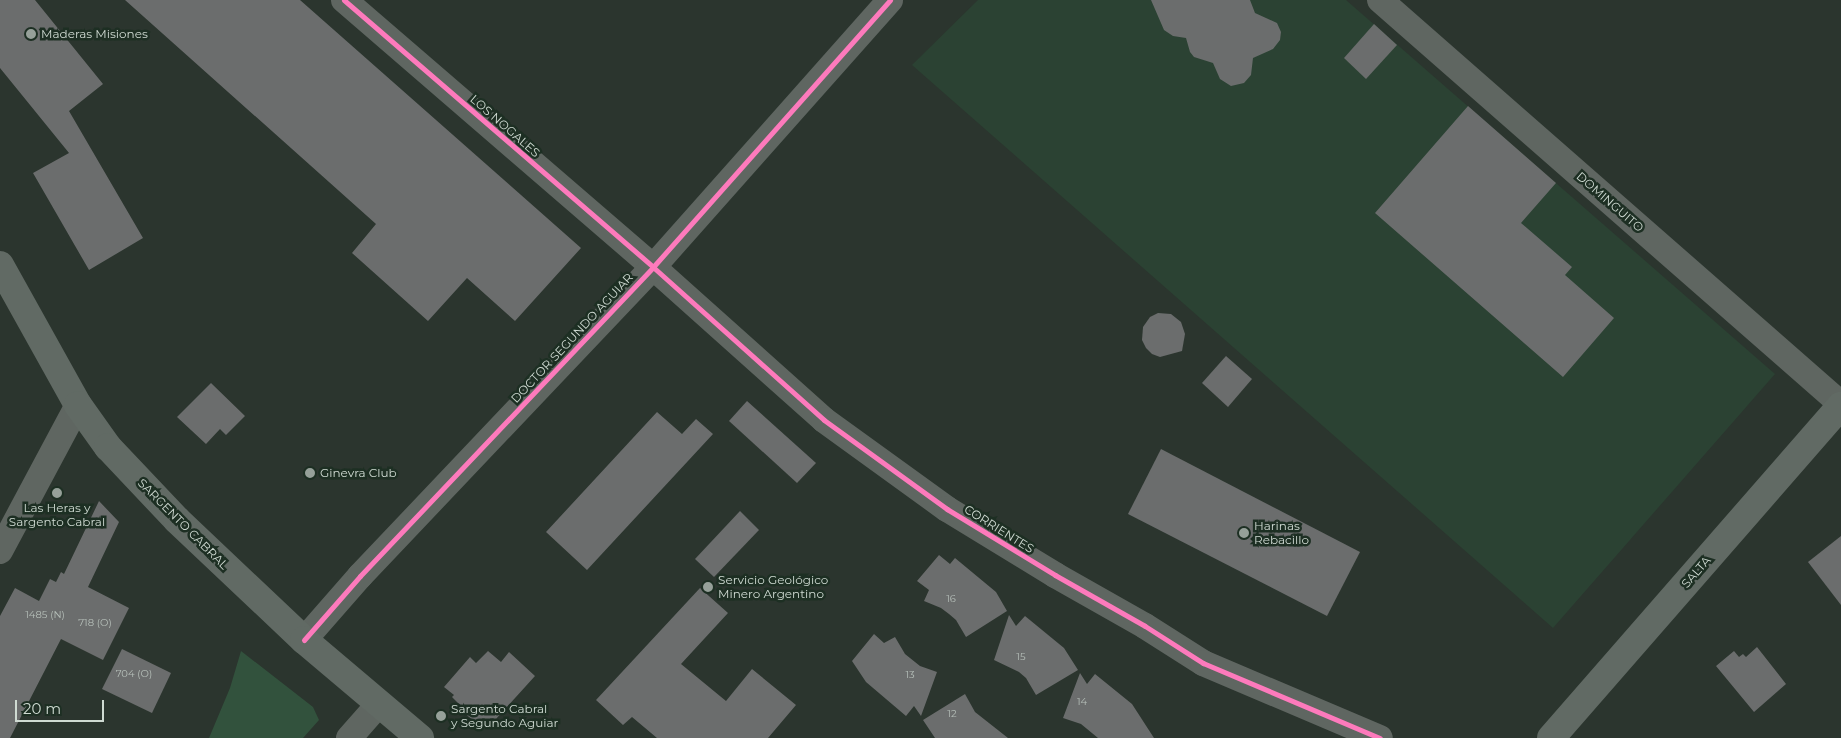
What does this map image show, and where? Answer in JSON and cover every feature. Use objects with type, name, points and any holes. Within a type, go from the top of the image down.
[{"type":"main road","name":"SARGENTO CABRAL","points":[[0,265],[78,406],[108,447],[177,520],[304,640],[420,738]]},
{"type":"main road","name":"SALTA","points":[[1551,738],[1841,405]]},
{"type":"street","name":"LOS NOGALES","points":[[344,0],[653,267]]},
{"type":"street","name":"DOCTOR SEGUNDO AGUIAR","points":[[304,640],[360,576],[653,267],[890,0]]},
{"type":"street","name":"DOMINGUITO","points":[[1380,0],[1841,405]]},
{"type":"street","name":"CORRIENTES","points":[[653,267],[824,420],[947,509],[1055,575],[1145,626],[1203,663],[1380,738]]},
{"type":"street","points":[[0,551],[78,406]]},
{"type":"street","points":[[348,738],[379,704]]},
{"type":"shaded area","points":[[978,0],[1346,0],[1775,374],[1553,628],[912,65]]},
{"type":"shaded area","points":[[241,651],[313,707],[319,720],[303,738],[209,738],[230,688]]},
{"type":"building","points":[[0,0],[35,0],[103,84],[69,111],[143,238],[89,270],[33,173],[69,153],[0,68]]},
{"type":"building","points":[[125,0],[300,0],[581,248],[515,321],[467,278],[428,321],[352,253],[376,224]]},
{"type":"building","points":[[1151,0],[1250,0],[1255,13],[1277,23],[1281,32],[1280,40],[1273,49],[1253,58],[1251,75],[1244,83],[1231,86],[1220,79],[1213,63],[1194,57],[1190,52],[1186,38],[1173,36],[1164,30]]},
{"type":"building","points":[[1374,24],[1397,45],[1366,79],[1344,58]]},
{"type":"building","points":[[1468,106],[1556,183],[1521,223],[1572,267],[1565,275],[1614,318],[1563,377],[1375,213]]},
{"type":"building","points":[[1158,313],[1171,314],[1181,322],[1185,334],[1182,351],[1160,357],[1152,354],[1146,348],[1142,340],[1143,327],[1150,317]]},
{"type":"building","points":[[1226,356],[1252,379],[1228,407],[1202,383]]},
{"type":"building","points":[[211,383],[245,416],[226,435],[220,429],[206,444],[177,417]]},
{"type":"building","points":[[747,401],[816,463],[797,483],[729,421]]},
{"type":"building","points":[[657,412],[682,434],[696,419],[713,434],[587,570],[546,532]]},
{"type":"building","name":"Harinas Rebacillo","points":[[1161,449],[1360,552],[1327,616],[1128,514]]},
{"type":"building","points":[[99,501],[119,522],[88,587],[129,608],[103,660],[61,639],[10,738],[0,738],[0,616],[15,588],[39,601],[50,579],[56,582],[61,572],[64,574]]},
{"type":"building","points":[[740,511],[759,530],[714,577],[695,559]]},
{"type":"building","points":[[1841,536],[1841,605],[1808,562]]},
{"type":"building","points":[[939,555],[950,564],[955,558],[996,592],[1007,611],[966,637],[956,620],[949,614],[941,608],[924,601],[929,590],[917,581]]},
{"type":"building","points":[[700,588],[728,613],[681,664],[726,701],[752,669],[796,705],[768,738],[657,738],[632,717],[623,725],[596,700]]},
{"type":"building","points":[[1009,615],[1016,626],[1025,616],[1064,648],[1078,670],[1036,695],[1026,678],[1019,672],[994,660]]},
{"type":"building","points":[[874,634],[884,643],[895,637],[905,654],[920,666],[937,672],[921,716],[914,706],[906,716],[866,682],[852,661]]},
{"type":"building","points":[[1757,647],[1786,684],[1754,712],[1716,666],[1734,651],[1739,657],[1743,654],[1746,657]]},
{"type":"building","points":[[122,649],[171,673],[152,713],[102,689]]},
{"type":"building","points":[[488,651],[501,662],[509,652],[535,676],[495,720],[493,718],[484,729],[458,708],[461,706],[452,697],[454,695],[444,687],[470,657],[476,663]]},
{"type":"building","points":[[1080,673],[1087,684],[1095,674],[1132,704],[1154,738],[1098,738],[1081,724],[1063,718]]},
{"type":"building","points":[[965,694],[975,712],[1008,738],[935,738],[923,720]]},
{"type":"cycle path","points":[[344,0],[653,267],[824,420],[947,509],[1055,575],[1145,626],[1203,663],[1380,738]]},
{"type":"cycle path","points":[[304,640],[360,576],[653,267],[890,0]]},
{"type":"place","name":"Maderas Misiones","points":[[31,34]]},
{"type":"place","name":"Ginevra Club","points":[[310,473]]},
{"type":"place","name":"Las Heras y Sargento Cabral","points":[[57,493]]},
{"type":"place","name":"Harinas Rebacillo","points":[[1244,533]]},
{"type":"place","name":"Servicio Geológico Minero Argentino","points":[[708,587]]},
{"type":"place","name":"Sargento Cabral y Segundo Aguiar","points":[[441,716]]}]
